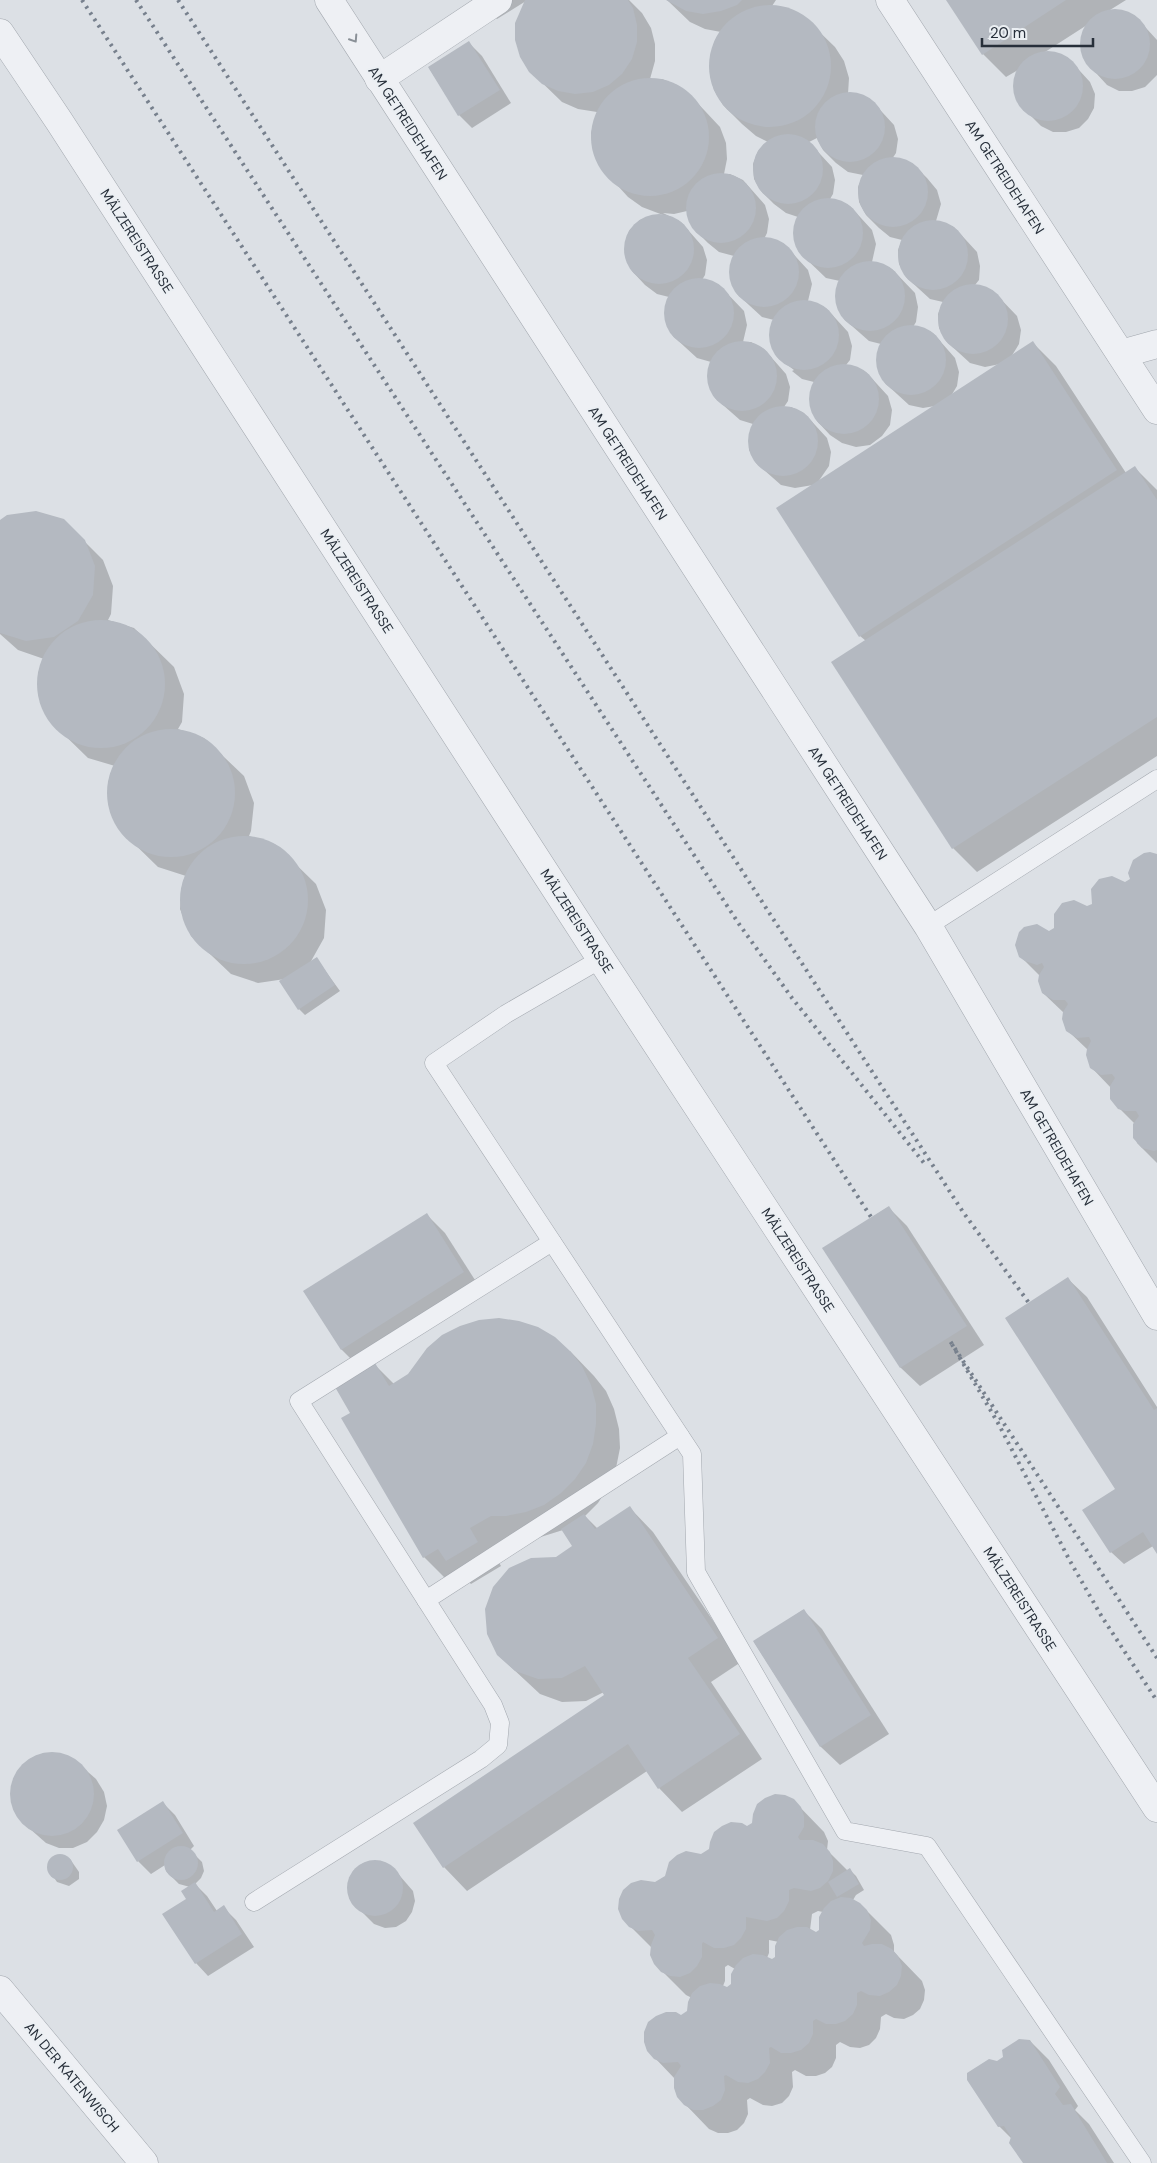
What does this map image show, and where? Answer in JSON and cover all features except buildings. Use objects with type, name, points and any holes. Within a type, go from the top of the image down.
[{"type":"street","name":"AM GETREIDEHAFEN","points":[[328,0],[928,926],[1157,1316]]},
{"type":"street","points":[[379,79],[498,0]]},
{"type":"street","name":"AM GETREIDEHAFEN","points":[[890,0],[1157,410]]},
{"type":"street","name":"MÄLZEREISTRASSE","points":[[0,33],[59,120],[601,959],[1157,1808]]},
{"type":"street","points":[[1121,354],[1157,344]]},
{"type":"street","name":"AN DER KATENWISCH","points":[[0,1990],[144,2163]]},
{"type":"lane","points":[[1121,354],[1157,329]]},
{"type":"lane","points":[[928,926],[1157,779]]},
{"type":"lane","points":[[601,959],[506,1014],[434,1063],[692,1454],[696,1572],[845,1831],[927,1846],[1142,2163]]},
{"type":"lane","points":[[254,1902],[481,1759],[498,1745],[500,1723],[493,1705],[299,1401],[552,1242]]},
{"type":"lane","points":[[426,1600],[680,1436]]},
{"type":"railway","points":[[82,0],[871,1217]]},
{"type":"railway","points":[[136,0],[739,924],[792,998],[924,1163]]},
{"type":"railway","points":[[178,0],[963,1212],[1029,1303]]},
{"type":"railway","points":[[1157,1658],[950,1341],[998,1423],[1070,1561],[1102,1617],[1157,1701]]}]
